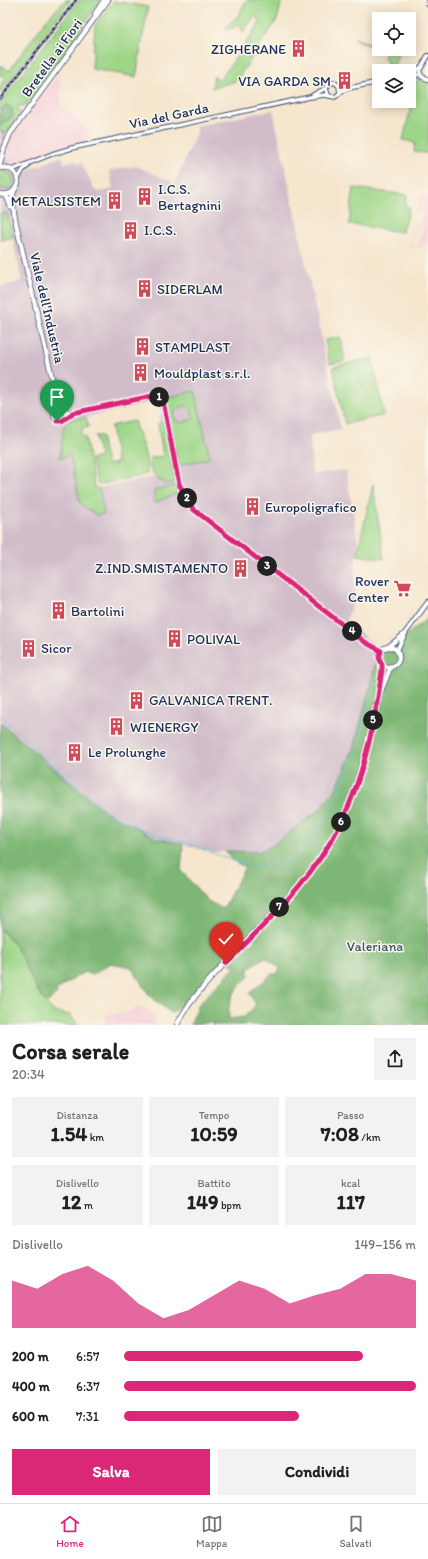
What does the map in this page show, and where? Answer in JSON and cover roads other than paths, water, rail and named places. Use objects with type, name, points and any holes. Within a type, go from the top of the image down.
[{"type":"main road","points":[[80,38],[104,0]]},
{"type":"main road","name":"Bretella ai Fiori","points":[[0,164],[2,151],[10,134],[108,0]]},
{"type":"main road","points":[[428,56],[426,64],[420,68],[420,75],[428,79]]},
{"type":"main road","points":[[2,151],[4,160],[18,179]]},
{"type":"main road","name":"Via del Garda","points":[[0,168],[10,169]]},
{"type":"main road","name":"Via del Garda","points":[[14,190],[18,179]]},
{"type":"main road","points":[[1,194],[9,194],[14,190]]},
{"type":"main road","name":"Viale dell'Industria","points":[[14,190],[12,199],[15,219]]},
{"type":"main road","name":"Viale dell'Industria","points":[[1,194],[8,200],[15,219],[58,401],[64,410]]},
{"type":"main road","points":[[73,413],[64,410],[56,410],[53,415],[55,419],[60,421],[73,413],[152,396],[159,397],[163,401],[179,484],[190,504],[197,512],[365,642],[381,651]]},
{"type":"main road","name":"Viale dell'Industria","points":[[56,410],[58,401]]},
{"type":"main road","points":[[64,410],[65,418]]},
{"type":"main road","points":[[177,1025],[188,1007],[207,984],[303,880],[328,847],[353,795],[377,702],[391,666],[398,660],[397,650],[406,632],[428,602]]},
{"type":"main road","points":[[377,702],[382,664],[379,658],[381,651],[406,632]]},
{"type":"main road","points":[[389,646],[397,650]]},
{"type":"main road","points":[[382,664],[391,666]]},
{"type":"street","points":[[416,71],[420,68]]},
{"type":"street","points":[[349,88],[340,87],[332,82],[326,88],[328,95],[335,97],[340,92],[349,88],[372,83]]},
{"type":"street","points":[[340,87],[340,92]]},
{"type":"street","name":"Via del Garda","points":[[310,97],[326,88]]},
{"type":"street","name":"Via del Garda","points":[[10,169],[72,148],[310,97],[328,95]]},
{"type":"street","name":"Via del Garda","points":[[18,179],[23,170],[34,161]]},
{"type":"waterway","points":[[0,715],[103,812],[154,834],[184,842],[234,861],[255,867],[274,865],[292,858],[307,846],[326,817],[356,754],[374,679]]},
{"type":"railway","points":[[0,99],[76,0]]},
{"type":"place","name":"ZIGHERANE","points":[[299,49]]},
{"type":"place","name":"VIA GARDA SM","points":[[344,81]]},
{"type":"place","name":"I.C.S. Bertagnini","points":[[145,197]]},
{"type":"place","name":"METALSISTEM","points":[[114,201]]},
{"type":"place","name":"I.C.S.","points":[[131,230]]},
{"type":"place","name":"SIDERLAM","points":[[144,289]]},
{"type":"place","name":"STAMPLAST","points":[[142,347]]},
{"type":"place","name":"Mouldplast s.r.l.","points":[[141,373]]},
{"type":"place","name":"Europoligrafico","points":[[252,507]]},
{"type":"place","name":"Z.IND.SMISTAMENTO","points":[[241,568]]},
{"type":"place","name":"Rover Center","points":[[402,589]]},
{"type":"place","name":"Bartolini","points":[[58,611]]},
{"type":"place","name":"POLIVAL","points":[[174,639]]},
{"type":"place","name":"Sicor","points":[[28,648]]},
{"type":"place","name":"GALVANICA TRENT.","points":[[136,700]]},
{"type":"place","name":"WIENERGY","points":[[117,727]]},
{"type":"place","name":"Le Prolunghe","points":[[75,752]]},
{"type":"park label","name":"Valeriana","points":[[375,946]]}]
